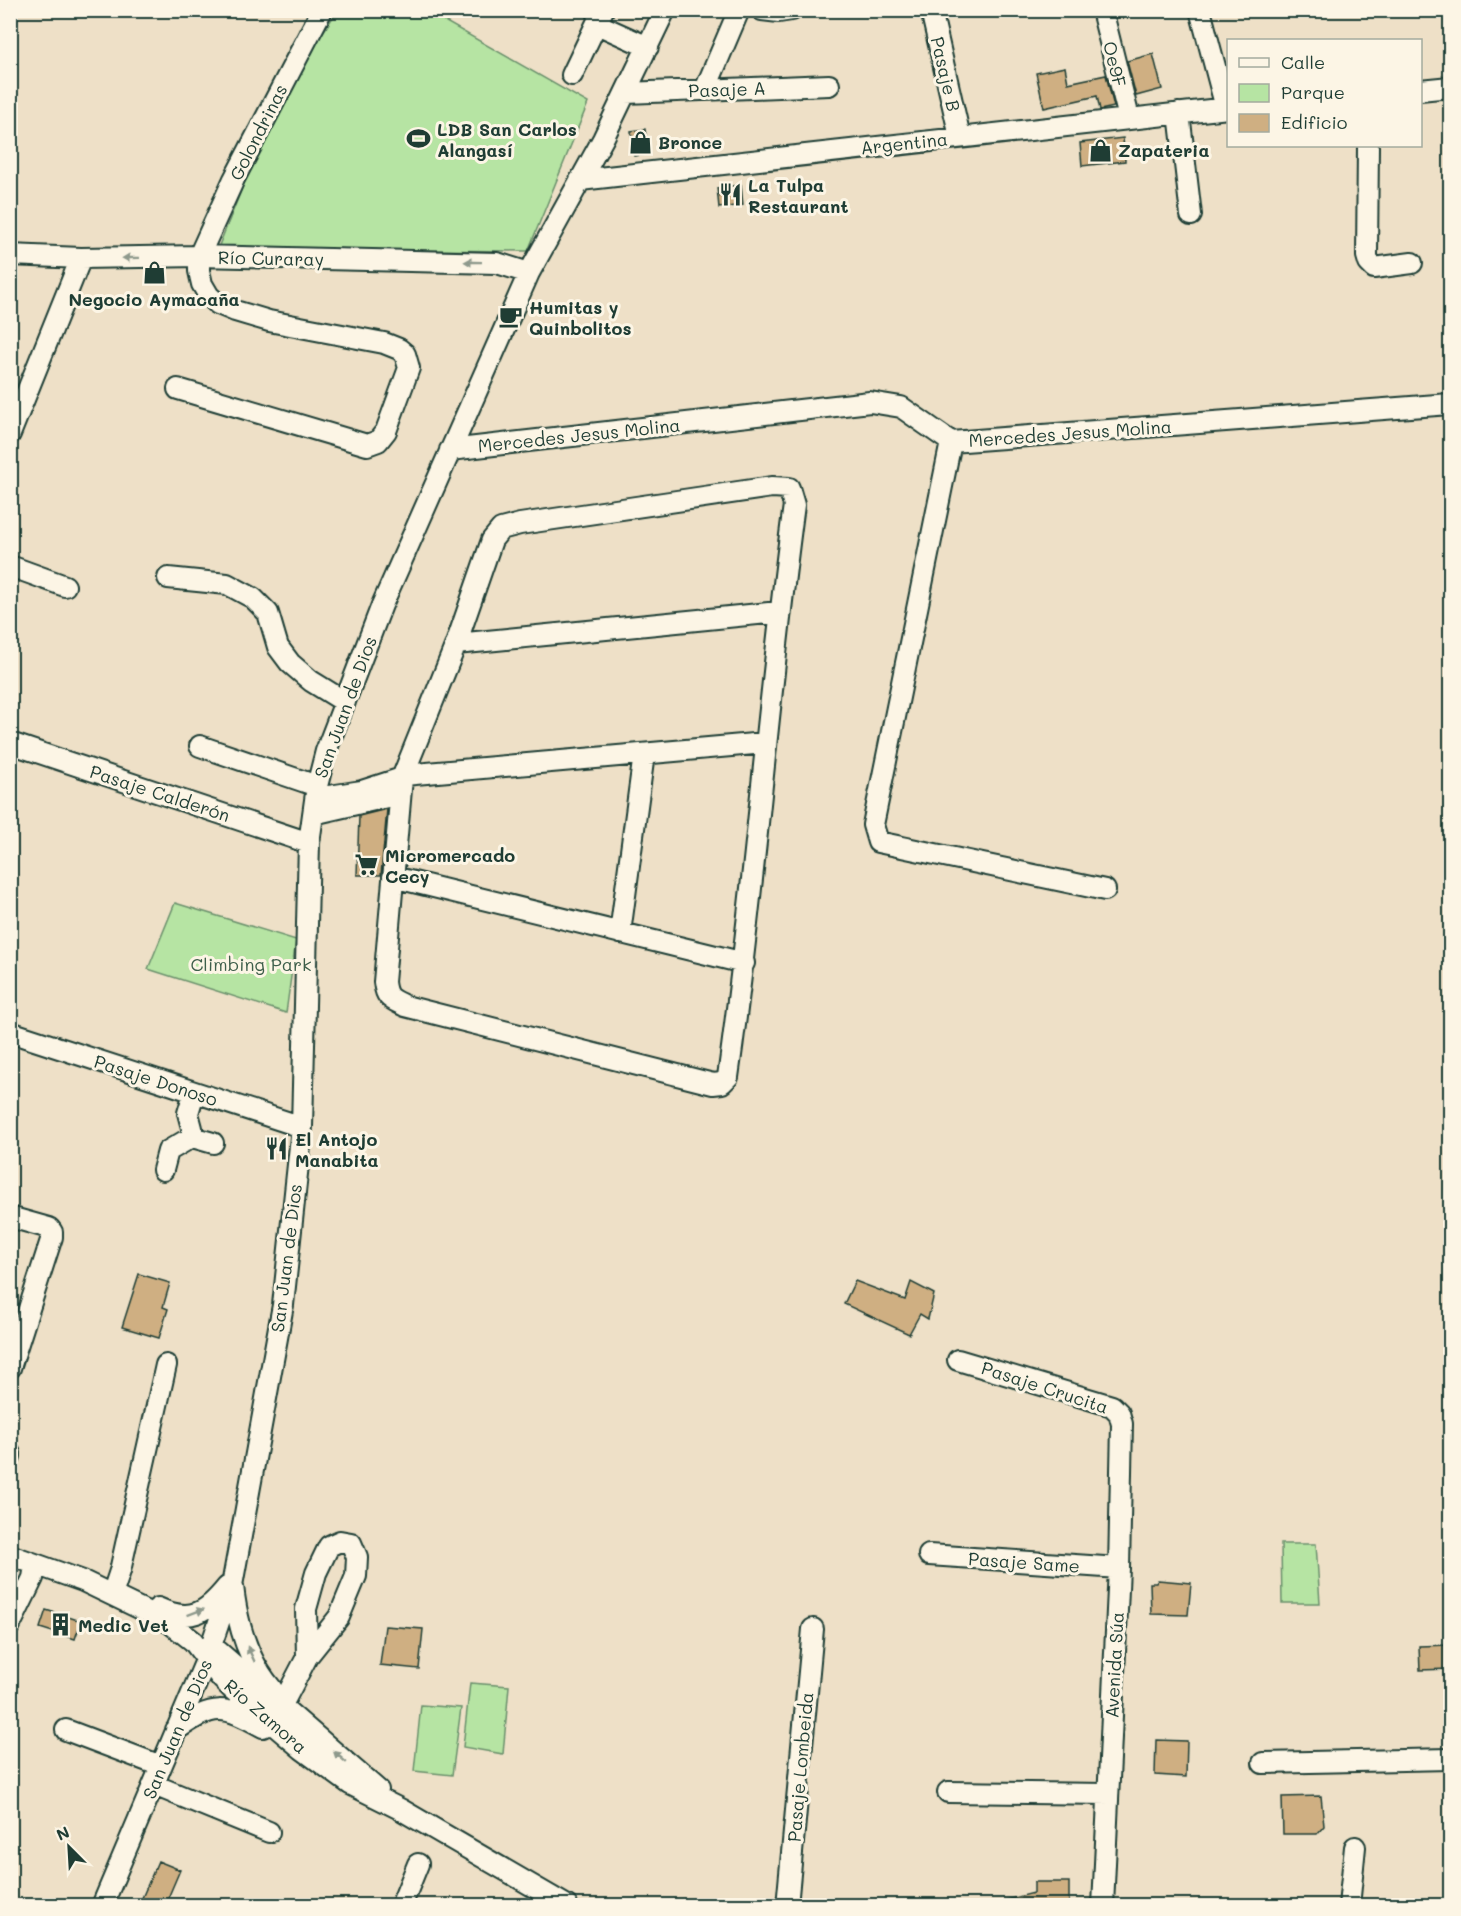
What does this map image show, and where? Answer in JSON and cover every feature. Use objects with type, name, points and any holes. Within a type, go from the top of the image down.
[{"type":"street","name":"Golondrinas","points":[[199,256],[234,179],[322,10]]},
{"type":"street","name":"San Juan de Dios","points":[[102,1905],[196,1685],[233,1580],[283,1305],[302,1126],[309,843],[315,799],[326,751],[382,604],[529,273],[626,93],[665,10]]},
{"type":"street","points":[[705,90],[739,10]]},
{"type":"street","points":[[762,10],[779,12],[792,10]]},
{"type":"street","name":"Pasaje B","points":[[931,10],[960,137]]},
{"type":"street","name":"Oe9F","points":[[1102,10],[1129,118]]},
{"type":"street","points":[[1200,10],[1227,108]]},
{"type":"street","points":[[572,75],[600,17],[648,47]]},
{"type":"street","name":"Pasaje A","points":[[626,93],[829,85]]},
{"type":"street","points":[[1422,90],[1450,87]]},
{"type":"street","name":"Argentina","points":[[580,180],[1227,108]]},
{"type":"street","points":[[1179,113],[1191,215]]},
{"type":"street","points":[[1368,147],[1367,256],[1369,263],[1374,268],[1412,263]]},
{"type":"street","name":"Río Curaray","points":[[10,255],[81,258],[199,256],[497,263],[529,273]]},
{"type":"street","points":[[178,389],[367,446],[378,441],[386,431],[409,368],[405,354],[384,343],[269,321],[218,304],[209,296],[202,284],[199,256]]},
{"type":"street","points":[[10,434],[81,258]]},
{"type":"street","name":"Mercedes Jesus Molina","points":[[450,450],[870,402],[901,406],[951,442],[1450,404]]},
{"type":"street","points":[[951,442],[873,825],[878,842],[1105,890]]},
{"type":"street","points":[[772,487],[789,488],[794,505],[779,612],[744,963],[728,1077],[722,1083],[713,1084],[405,1006],[390,999],[385,993],[384,982],[402,782],[456,644],[492,540],[501,529],[520,524],[772,487]]},
{"type":"street","points":[[10,566],[66,586]]},
{"type":"street","points":[[168,578],[227,584],[253,598],[268,613],[278,647],[290,663],[310,681],[345,702]]},
{"type":"street","points":[[456,644],[779,612]]},
{"type":"street","name":"Pasaje Calderón","points":[[10,743],[309,843]]},
{"type":"street","points":[[200,746],[315,799],[402,782],[644,754],[765,743]]},
{"type":"street","points":[[620,933],[644,754]]},
{"type":"street","points":[[393,877],[744,963]]},
{"type":"street","name":"Pasaje Donoso","points":[[10,1032],[302,1126]]},
{"type":"street","points":[[192,1137],[188,1113],[194,1093]]},
{"type":"street","points":[[163,1170],[168,1151],[192,1137],[213,1143]]},
{"type":"street","points":[[10,1217],[49,1228],[52,1237],[10,1368]]},
{"type":"street","name":"Pasaje Crucita","points":[[958,1360],[1112,1406],[1119,1413],[1122,1424]]},
{"type":"street","points":[[114,1588],[120,1571],[166,1365]]},
{"type":"street","name":"Avenida Súa","points":[[1103,1905],[1119,1568],[1122,1424]]},
{"type":"street","points":[[284,1703],[308,1657],[339,1617],[356,1576],[357,1557],[351,1543],[340,1541],[329,1546],[316,1573],[306,1609],[308,1657]]},
{"type":"street","name":"Río Zamora","points":[[10,1555],[83,1581],[170,1623],[297,1719],[400,1809]]},
{"type":"street","name":"Pasaje Same","points":[[929,1555],[1119,1568]]},
{"type":"street","points":[[10,1625],[33,1578],[35,1565]]},
{"type":"street","points":[[83,1581],[96,1580],[165,1611],[184,1616],[199,1613],[214,1604],[233,1580]]},
{"type":"street","points":[[233,1580],[236,1614],[242,1635],[267,1683],[297,1719]]},
{"type":"street","points":[[170,1623],[191,1654],[196,1672],[196,1685]]},
{"type":"street","name":"Pasaje Lombeida","points":[[786,1905],[813,1629]]},
{"type":"street","name":"Río Zamora","points":[[209,1652],[221,1678],[233,1690],[302,1749],[350,1784],[400,1809],[567,1905]]},
{"type":"street","points":[[176,1730],[201,1713],[218,1709],[235,1712],[302,1749]]},
{"type":"street","points":[[66,1730],[161,1766]]},
{"type":"street","points":[[1263,1763],[1450,1759]]},
{"type":"street","points":[[154,1785],[269,1832]]},
{"type":"street","points":[[948,1792],[1108,1794]]},
{"type":"street","points":[[1349,1905],[1355,1847]]},
{"type":"street","points":[[401,1905],[418,1864]]},
{"type":"green space","name":"LDB San Carlos Alangasí","points":[[337,11],[427,11],[588,103],[528,251],[218,248],[247,176],[298,70]]},
{"type":"green space","name":"Climbing Park","points":[[175,903],[296,940],[286,1013],[148,969]]},
{"type":"green space","points":[[1281,1544],[1316,1544],[1320,1603],[1282,1603]]},
{"type":"green space","points":[[470,1683],[509,1686],[503,1754],[463,1747]]},
{"type":"green space","points":[[421,1705],[461,1708],[452,1775],[414,1771]]},
{"type":"building","points":[[1153,54],[1162,89],[1136,96],[1127,61]]},
{"type":"building","points":[[1065,67],[1068,83],[1106,75],[1114,107],[1100,110],[1097,96],[1044,108],[1036,73]]},
{"type":"building","name":"Bronce","points":[[645,129],[648,154],[634,156],[631,131]]},
{"type":"building","points":[[1123,138],[1125,161],[1082,166],[1080,143]]},
{"type":"building","points":[[741,185],[743,205],[719,208],[717,188]]},
{"type":"building","points":[[387,809],[381,875],[357,875],[359,816]]},
{"type":"building","points":[[139,1274],[170,1283],[163,1307],[168,1309],[159,1338],[122,1327]]},
{"type":"building","points":[[855,1281],[905,1300],[911,1282],[934,1294],[928,1319],[920,1314],[909,1334],[844,1304]]},
{"type":"building","points":[[1158,1580],[1191,1583],[1188,1615],[1151,1614],[1150,1583],[1156,1583]]},
{"type":"building","name":"Medic Vet","points":[[46,1610],[81,1621],[75,1639],[40,1628]]},
{"type":"building","points":[[385,1626],[423,1629],[419,1669],[380,1665]]},
{"type":"building","points":[[1450,1645],[1450,1669],[1420,1670],[1419,1646]]},
{"type":"building","points":[[1156,1740],[1187,1741],[1186,1777],[1155,1775]]},
{"type":"building","points":[[1321,1796],[1324,1826],[1317,1834],[1283,1834],[1282,1797]]},
{"type":"building","points":[[158,1861],[180,1870],[165,1905],[139,1905]]},
{"type":"building","points":[[1034,1882],[1069,1882],[1069,1905],[1006,1905],[1006,1900],[1034,1893]]},
{"type":"place","name":"LDB San Carlos Alangasí","points":[[419,139]]},
{"type":"place","name":"Bronce","points":[[640,142]]},
{"type":"place","name":"Zapateria","points":[[1100,150]]},
{"type":"place","name":"La Tulpa Restaurant","points":[[730,195]]},
{"type":"place","name":"Negocio Aymacaña","points":[[154,273]]},
{"type":"place","name":"Humitas y Quinbolitos","points":[[511,317]]},
{"type":"place","name":"Micromercado Cecy","points":[[367,865]]},
{"type":"place","name":"El Antojo Manabita","points":[[277,1149]]},
{"type":"place","name":"Medic Vet","points":[[60,1625]]}]
